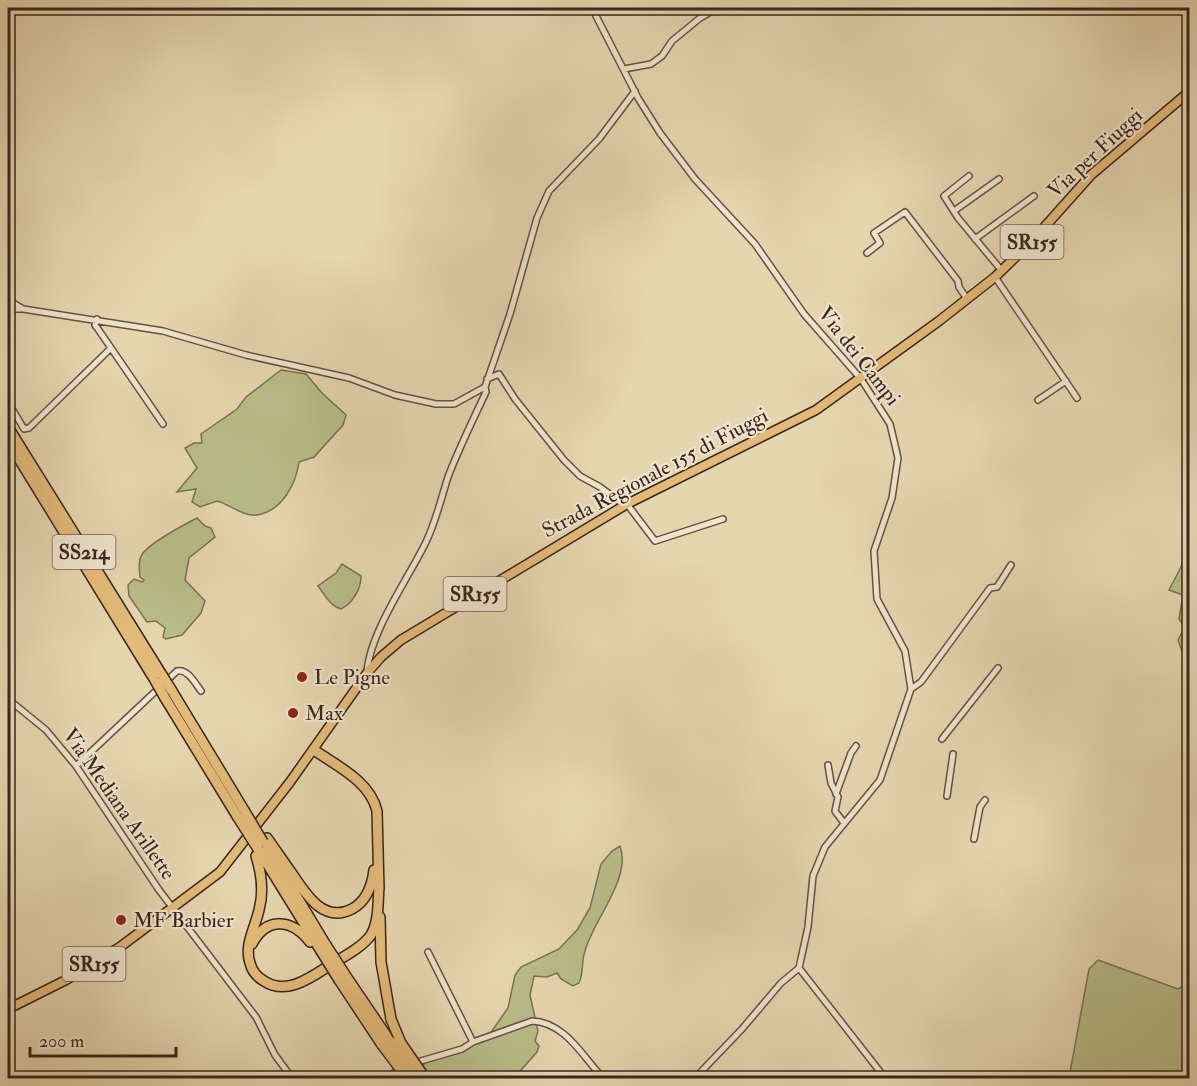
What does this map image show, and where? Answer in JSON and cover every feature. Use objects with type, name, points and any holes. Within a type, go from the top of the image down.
[{"type":"highway","name":"SS214","points":[[8,428],[159,679]]},
{"type":"highway","name":"SS214","points":[[8,441],[169,694],[323,948],[386,1043],[406,1078]]},
{"type":"highway","points":[[314,750],[359,782],[371,794],[377,811],[381,962],[391,1019],[401,1043],[425,1078]]},
{"type":"highway","points":[[248,825],[246,837],[261,846],[312,901],[325,910],[340,913],[356,907],[368,894],[373,873],[377,832]]},
{"type":"highway","points":[[261,846],[262,899],[248,943],[250,964],[254,973],[267,983],[283,987],[302,982],[360,947],[371,935],[376,917],[379,885]]},
{"type":"highway","points":[[249,948],[262,930],[277,924],[284,924],[298,930],[323,948]]},
{"type":"highway","name":"SS214","points":[[386,1043],[418,1078]]},
{"type":"main road","name":"Via per Fiuggi","points":[[861,379],[998,274],[1032,242],[1091,175],[1190,91]]},
{"type":"main road","name":"Strada Regionale 155 di Fiuggi","points":[[173,909],[228,864],[314,750],[367,673],[401,640],[625,504],[816,410],[861,379]]},
{"type":"main road","name":"SR155","points":[[8,1009],[91,966],[173,909]]},
{"type":"street","name":"Via dei Campi","points":[[592,8],[635,91],[660,133],[695,179],[755,244],[804,314],[861,379],[890,424],[898,458],[892,498],[874,551],[877,599],[905,651],[911,689],[880,780],[825,847],[813,876],[808,927],[799,968]]},
{"type":"street","points":[[624,69],[651,64],[662,56],[672,41],[700,18],[717,8]]},
{"type":"street","points":[[367,673],[369,657],[383,622],[427,541],[448,477],[486,392],[487,379],[510,314],[537,218],[549,191],[599,139],[635,91]]},
{"type":"street","points":[[969,177],[944,195],[998,274],[1077,398]]},
{"type":"street","points":[[954,212],[999,179]]},
{"type":"street","points":[[975,239],[1034,196]]},
{"type":"street","points":[[867,253],[880,243],[874,233],[905,212],[958,281],[967,299]]},
{"type":"street","points":[[8,300],[23,309]]},
{"type":"street","points":[[8,309],[23,309],[138,326],[183,335],[246,356],[349,378],[395,395],[436,404],[454,404],[485,387]]},
{"type":"street","points":[[97,320],[95,325],[163,424]]},
{"type":"street","points":[[8,402],[24,429],[29,428],[111,348]]},
{"type":"street","points":[[487,379],[499,374],[512,395],[564,460],[580,476],[625,504],[655,541],[723,519]]},
{"type":"street","points":[[1038,400],[1066,381]]},
{"type":"street","points":[[911,689],[927,675],[990,588],[998,586],[1011,565]]},
{"type":"street","points":[[942,739],[998,668]]},
{"type":"street","points":[[76,766],[177,671],[186,672],[201,691]]},
{"type":"street","name":"Via Mediana Arillette","points":[[8,699],[46,730],[76,766],[159,890],[256,1017],[275,1055],[291,1078]]},
{"type":"street","points":[[836,794],[851,753],[856,746]]},
{"type":"street","points":[[947,796],[953,754]]},
{"type":"street","points":[[828,765],[831,783],[838,797],[835,811],[844,823]]},
{"type":"street","points":[[974,840],[980,807],[985,800]]},
{"type":"street","points":[[428,952],[473,1042]]},
{"type":"street","points":[[695,1078],[781,983],[799,968],[885,1078]]},
{"type":"street","points":[[383,1078],[419,1061],[462,1049],[473,1042],[532,1020],[541,1021],[559,1030],[574,1042],[603,1078]]},
{"type":"green space","points":[[281,370],[306,374],[322,393],[346,415],[343,425],[314,457],[299,462],[295,479],[286,495],[274,508],[252,515],[217,501],[200,507],[192,502],[196,489],[177,492],[197,468],[185,448],[194,443],[202,443],[201,434],[237,409],[246,397]]},
{"type":"green space","points":[[197,518],[205,526],[211,528],[215,537],[189,558],[185,580],[205,601],[201,613],[182,635],[166,639],[163,637],[165,628],[156,621],[147,622],[129,596],[128,585],[134,579],[142,582],[144,580],[140,577],[139,568],[141,555],[148,548]]},
{"type":"green space","points":[[1189,542],[1189,660],[1184,657],[1178,640],[1185,627],[1179,619],[1183,595],[1169,590],[1181,567]]},
{"type":"green space","points":[[342,564],[361,576],[360,586],[355,595],[341,609],[331,603],[318,586],[336,573]]},
{"type":"green space","points":[[620,846],[621,872],[589,939],[579,983],[573,986],[561,979],[557,973],[547,977],[534,976],[530,995],[538,1031],[535,1041],[539,1046],[537,1052],[514,1078],[429,1078],[423,1065],[436,1054],[473,1045],[487,1038],[508,1008],[515,975],[521,967],[559,949],[577,930],[590,908],[601,864],[612,851]]},
{"type":"green space","points":[[1098,960],[1178,989],[1189,983],[1189,1078],[1069,1078],[1089,969]]},
{"type":"place","name":"Le Pigne","points":[[302,677]]},
{"type":"place","name":"Max","points":[[293,713]]},
{"type":"place","name":"MF Barbier","points":[[121,920]]}]
